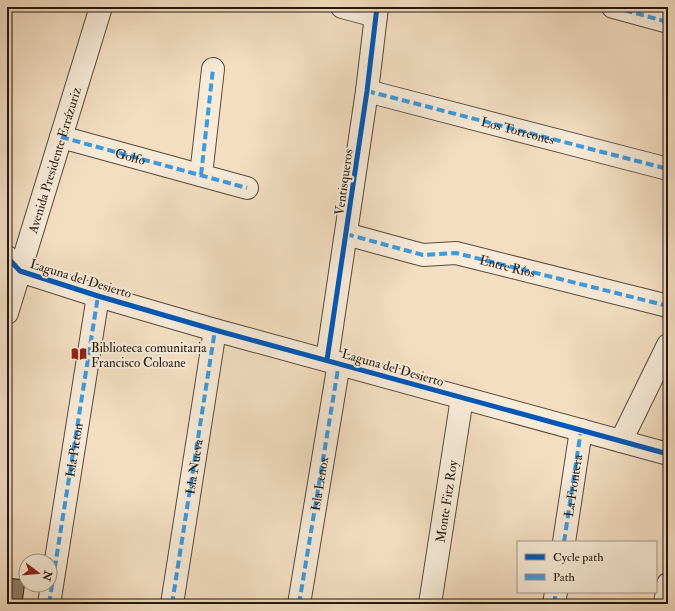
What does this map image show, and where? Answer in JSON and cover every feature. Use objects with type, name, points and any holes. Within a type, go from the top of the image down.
[{"type":"street","name":"Avenida Presidente Errázuriz","points":[[7,314],[14,264],[61,138],[101,7]]},
{"type":"street","points":[[342,7],[377,11]]},
{"type":"street","points":[[613,7],[668,22]]},
{"type":"street","name":"Ventisqueros","points":[[333,361],[346,234],[377,11]]},
{"type":"street","points":[[201,175],[213,69]]},
{"type":"street","name":"Los Torreones","points":[[367,91],[668,169]]},
{"type":"street","name":"Golfo","points":[[61,138],[247,188]]},
{"type":"street","name":"Entre Ríos","points":[[346,234],[423,255],[456,253],[668,306]]},
{"type":"street","name":"Laguna del Desierto","points":[[14,264],[98,296],[215,330],[333,361],[668,454]]},
{"type":"street","name":"Isla Picton","points":[[49,604],[98,296]]},
{"type":"street","name":"Isla Nueva","points":[[172,604],[215,330]]},
{"type":"street","points":[[621,441],[668,345]]},
{"type":"street","name":"Isla Lenox","points":[[300,604],[333,361]]},
{"type":"street","name":"Monte Fitz Roy","points":[[430,604],[462,398]]},
{"type":"street","name":"La Frontera","points":[[564,541],[581,430]]},
{"type":"street","points":[[665,604],[668,584]]},
{"type":"street","points":[[554,604],[556,593]]},
{"type":"building","points":[[7,578],[18,579],[18,593],[23,593],[22,604],[7,604]]},
{"type":"marked path","points":[[613,7],[668,22]]},
{"type":"marked path","points":[[201,175],[213,69]]},
{"type":"marked path","points":[[367,91],[668,169]]},
{"type":"marked path","points":[[61,137],[247,188]]},
{"type":"marked path","points":[[346,234],[423,255],[456,253],[668,306]]},
{"type":"marked path","points":[[49,604],[98,296]]},
{"type":"marked path","points":[[172,604],[215,330]]},
{"type":"marked path","points":[[299,604],[339,363]]},
{"type":"marked path","points":[[564,541],[581,430]]},
{"type":"marked path","points":[[665,604],[668,584]]},
{"type":"marked path","points":[[554,604],[556,593]]},
{"type":"cycle path","points":[[327,360],[367,91],[377,7]]},
{"type":"cycle path","points":[[7,257],[20,271],[98,296],[215,330],[668,454]]},
{"type":"place","name":"Biblioteca comunitaria Francisco Coloane","points":[[79,354]]}]
